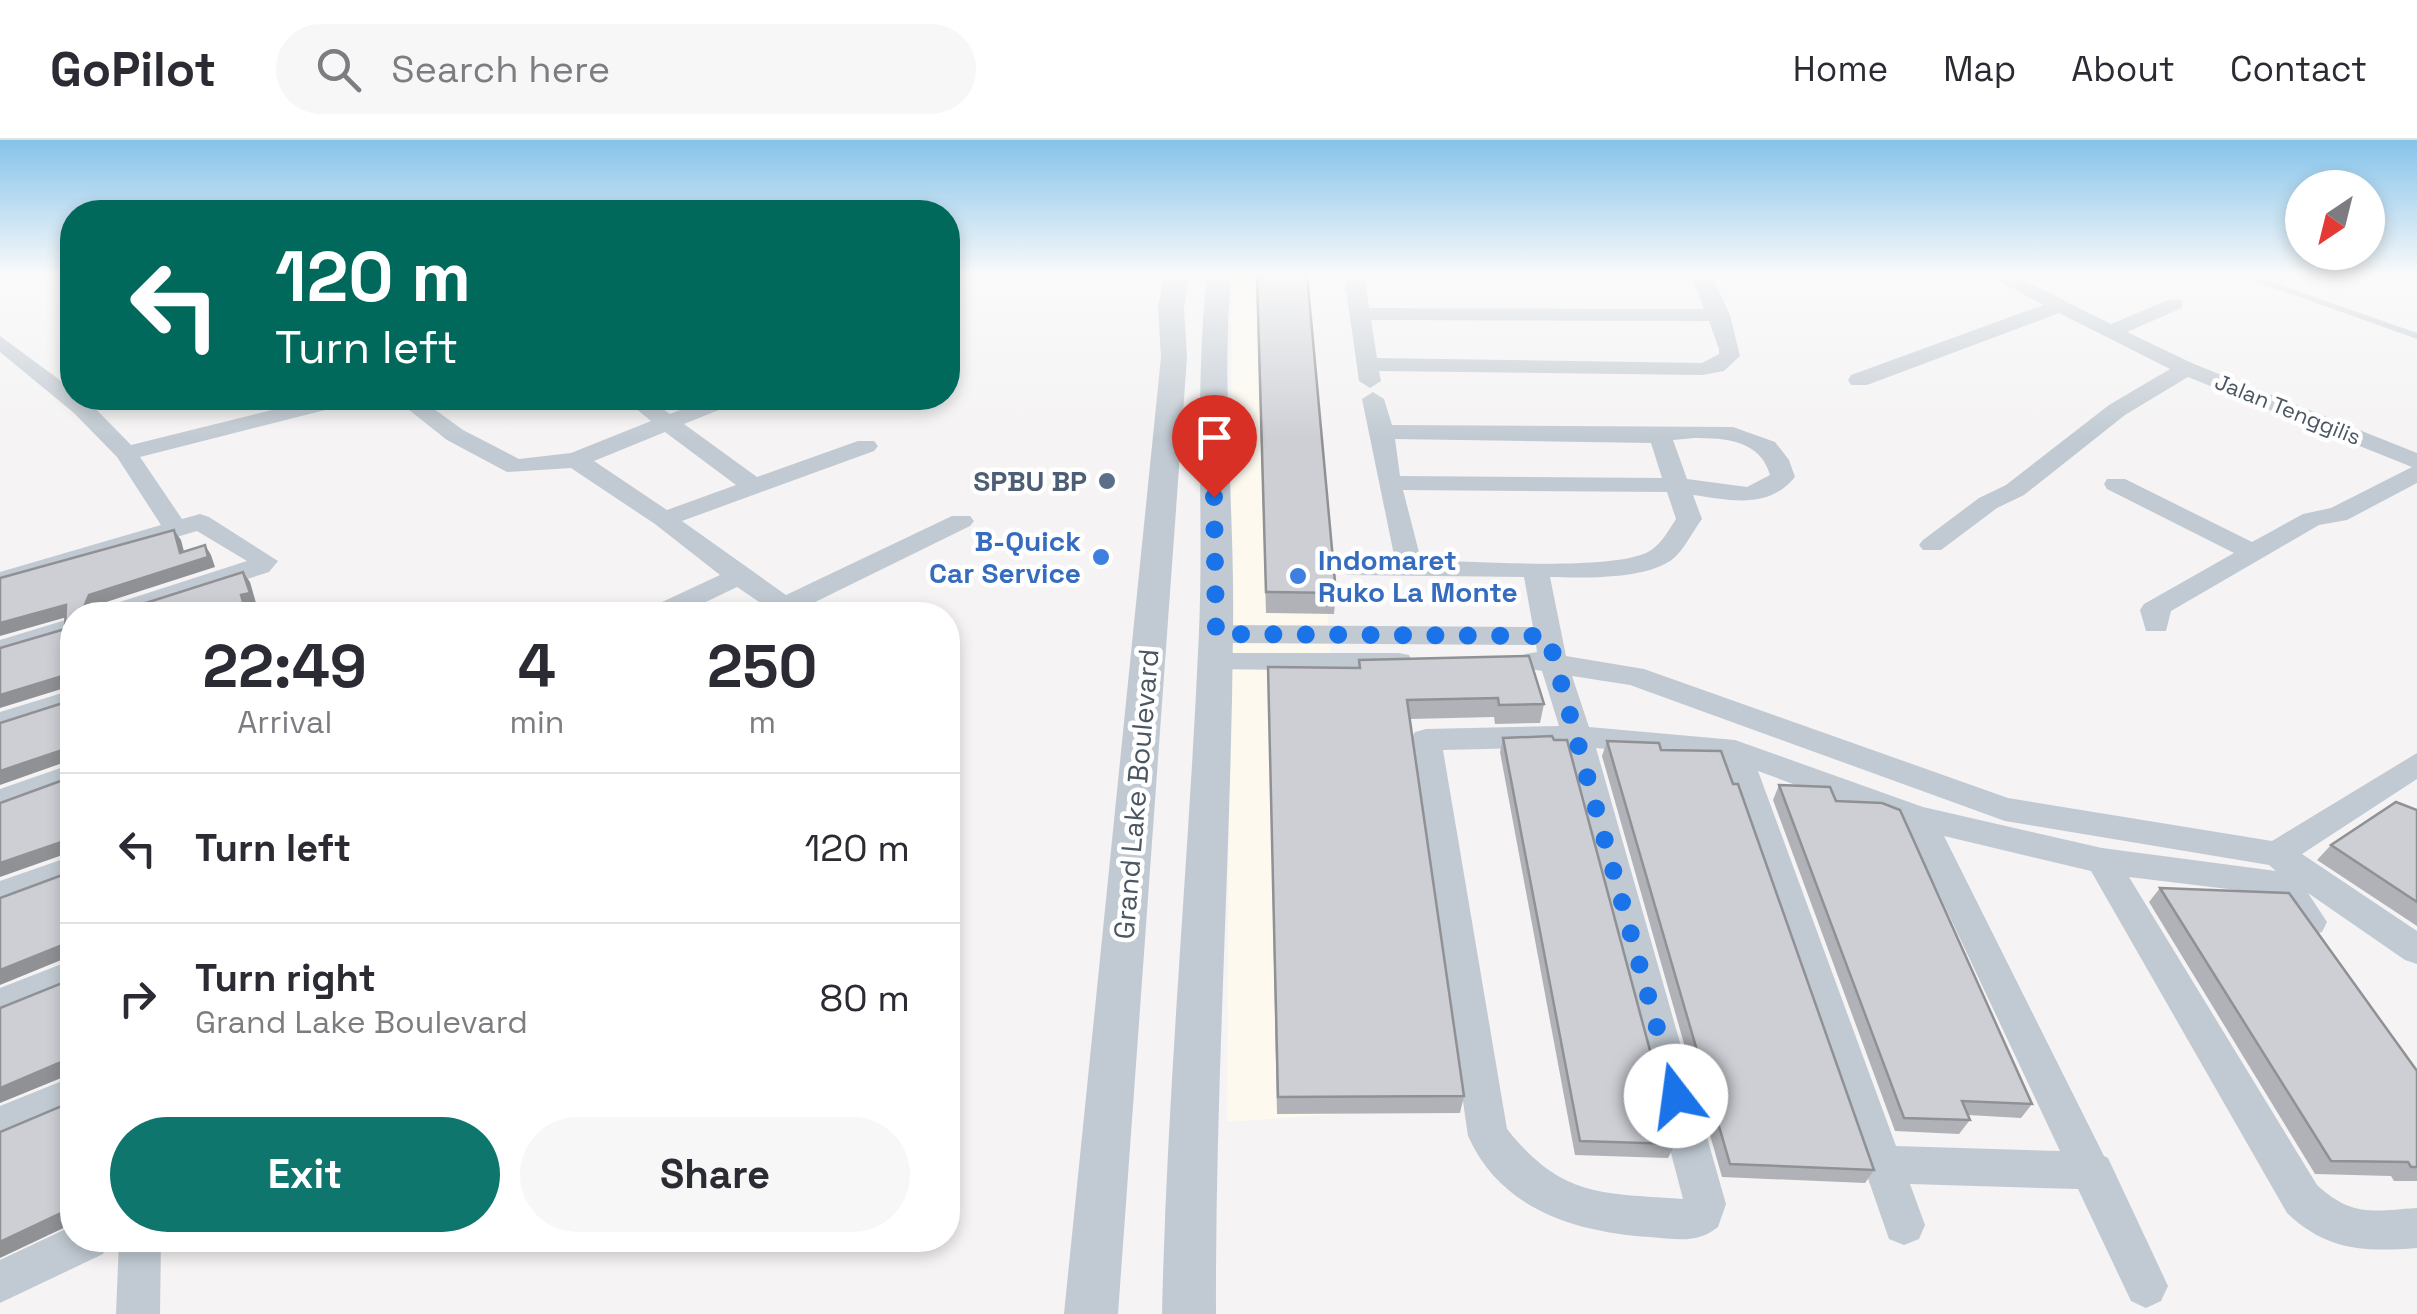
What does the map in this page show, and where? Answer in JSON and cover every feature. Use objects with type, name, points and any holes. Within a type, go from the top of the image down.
[{"type":"street","name":"Grand Lake Boulevard","points":[[1091,1314],[1174,358],[1172,330]]},
{"type":"street","points":[[1190,1314],[1189,1190],[1214,648],[1214,330]]},
{"type":"street","points":[[1361,330],[1383,432],[1388,483],[1410,567]]},
{"type":"street","points":[[1370,383],[1702,370],[1729,356],[1723,330]]},
{"type":"street","points":[[1859,380],[1995,330]]},
{"type":"street","name":"Jalan Tenggilis","points":[[2104,330],[2186,369],[2417,461]]},
{"type":"street","points":[[2109,332],[2114,330]]},
{"type":"street","points":[[0,375],[11,354],[60,381]]},
{"type":"street","points":[[1932,545],[1988,503],[2014,490],[2117,410],[2186,369]]},
{"type":"street","points":[[88,410],[126,454],[175,528]]},
{"type":"street","points":[[126,454],[298,410]]},
{"type":"street","points":[[423,410],[455,435],[515,466],[576,460],[698,410]]},
{"type":"street","points":[[652,410],[754,486]]},
{"type":"street","points":[[1383,432],[1660,436],[1685,430],[1732,434],[1767,447],[1781,465],[1782,477],[1769,488],[1749,495],[1676,485],[1388,483]]},
{"type":"street","points":[[1348,567],[1596,570],[1633,567],[1652,560],[1667,550],[1689,519],[1660,436]]},
{"type":"street","points":[[664,519],[866,446]]},
{"type":"street","points":[[576,460],[778,602]]},
{"type":"street","points":[[2156,624],[2154,610],[2161,605],[2312,519],[2338,515],[2417,473]]},
{"type":"street","points":[[2116,484],[2254,552]]},
{"type":"street","points":[[793,602],[962,521]]},
{"type":"street","points":[[0,582],[205,522],[265,562],[147,602]]},
{"type":"street","points":[[1535,568],[1550,648],[1576,736],[1705,1204],[1703,1213],[1694,1220],[1578,1210],[1540,1190],[1509,1167],[1488,1136],[1411,739],[1576,736],[1735,750],[1918,818],[2102,861],[2268,881],[2290,894],[2324,943]]},
{"type":"street","points":[[684,602],[738,576]]},
{"type":"street","points":[[0,650],[60,630]]},
{"type":"street","points":[[1214,648],[1385,633],[1550,648],[2006,809],[2277,854],[2417,950]]},
{"type":"street","points":[[1385,633],[1388,662]]},
{"type":"street","points":[[1214,648],[1388,662],[1550,648]]},
{"type":"street","points":[[0,723],[60,704]]},
{"type":"street","points":[[1735,750],[1904,1225]]},
{"type":"street","points":[[2277,854],[2417,764]]},
{"type":"street","points":[[0,801],[60,779]]},
{"type":"street","points":[[2372,792],[2402,809]]},
{"type":"street","points":[[1918,818],[2094,1172],[2146,1286]]},
{"type":"street","points":[[2102,861],[2302,1199],[2325,1222],[2353,1232],[2417,1228]]},
{"type":"street","points":[[0,895],[60,872]]},
{"type":"street","points":[[0,1004],[60,980]]},
{"type":"street","points":[[0,1125],[60,1099]]},
{"type":"street","points":[[1880,1164],[2094,1172]]},
{"type":"street","points":[[0,1282],[63,1252]]},
{"type":"street","points":[[138,1314],[140,1252]]},
{"type":"shaded area","points":[[1232,330],[1310,330],[1360,1113],[1227,1122]]},
{"type":"building","points":[[1259,330],[1312,330],[1336,593],[1266,592]]},
{"type":"building","points":[[174,530],[180,553],[205,545],[208,557],[89,595],[86,602],[60,602],[60,607],[0,623],[0,578]]},
{"type":"building","points":[[243,572],[250,593],[241,595],[243,602],[149,602]]},
{"type":"building","points":[[60,630],[60,677],[0,695],[0,648]]},
{"type":"building","points":[[1529,656],[1544,704],[1499,705],[1498,698],[1407,700],[1464,1096],[1278,1097],[1268,667],[1360,668],[1359,660]]},
{"type":"building","points":[[60,704],[60,751],[0,771],[0,723]]},
{"type":"building","points":[[1552,736],[1554,740],[1567,740],[1675,1144],[1580,1141],[1503,738]]},
{"type":"building","points":[[1607,741],[1659,743],[1661,750],[1721,751],[1733,784],[1738,784],[1874,1170],[1730,1164]]},
{"type":"building","points":[[60,781],[60,842],[0,863],[0,803]]},
{"type":"building","points":[[1779,785],[1830,787],[1836,801],[1882,803],[1900,810],[2032,1104],[1962,1101],[1970,1120],[1904,1118]]},
{"type":"building","points":[[2396,802],[2417,810],[2417,902],[2331,845]]},
{"type":"building","points":[[60,876],[60,946],[0,970],[0,898]]},
{"type":"building","points":[[2160,888],[2289,893],[2417,1071],[2417,1167],[2408,1162],[2331,1161]]},
{"type":"building","points":[[60,984],[60,1064],[0,1088],[0,1008]]},
{"type":"building","points":[[60,1107],[60,1214],[0,1242],[0,1132]]},
{"type":"place","name":"SPBU BP","points":[[1107,481]]},
{"type":"place","name":"B-Quick Car Service","points":[[1101,557]]},
{"type":"place","name":"Indomaret Ruko La Monte","points":[[1298,576]]},
{"type":"route","points":[[1214,497],[1216,634],[1548,636],[1676,1096]]}]
